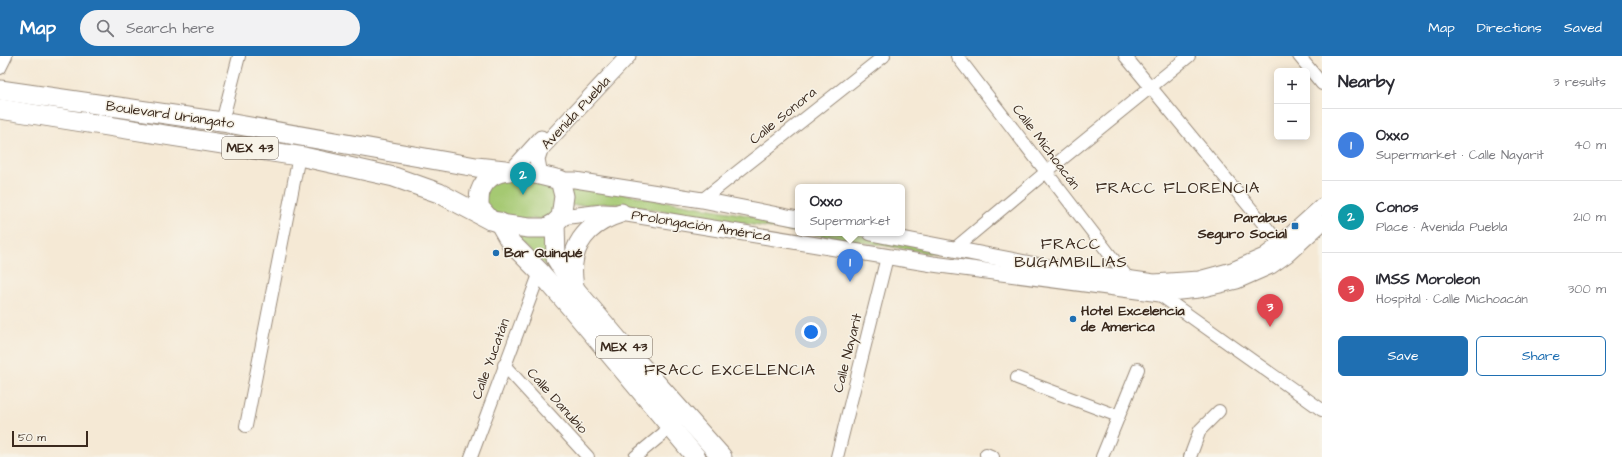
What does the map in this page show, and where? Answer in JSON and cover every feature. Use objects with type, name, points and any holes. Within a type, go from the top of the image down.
[{"type":"main road","name":"Boulevard Uriangato","points":[[0,90],[222,122],[476,167],[508,170]]},
{"type":"main road","name":"Boulevard Uriangato","points":[[0,109],[299,156],[394,177],[438,193],[494,221]]},
{"type":"main road","name":"MEX 43","points":[[696,457],[678,422],[625,348],[574,288],[556,258],[558,220],[564,196],[560,180],[508,170],[488,178],[480,193],[479,208],[494,221],[511,243],[540,272],[678,422],[722,457]]},
{"type":"main road","points":[[574,288],[572,277],[573,265],[580,241],[594,225],[607,217],[621,212]]},
{"type":"main road","name":"MEX 43","points":[[494,221],[507,225],[530,228],[546,228],[558,220]]},
{"type":"street","points":[[0,68],[6,56]]},
{"type":"street","points":[[222,122],[239,56]]},
{"type":"street","name":"Avenida Puebla","points":[[508,170],[616,56]]},
{"type":"street","name":"Avenida Puebla","points":[[540,175],[537,158],[540,150],[628,56]]},
{"type":"street","name":"Calle Sonora","points":[[702,200],[884,56]]},
{"type":"street","name":"Calle Michoacán","points":[[957,56],[1127,277],[1160,294],[1322,410]]},
{"type":"street","points":[[1125,56],[1284,249]]},
{"type":"street","points":[[933,264],[944,258],[1046,172],[1189,56]]},
{"type":"street","points":[[1299,56],[1322,84]]},
{"type":"street","points":[[246,426],[299,156]]},
{"type":"street","name":"Prolongación América","points":[[560,180],[575,180],[702,200],[795,217]]},
{"type":"street","name":"Prolongación América","points":[[558,220],[603,212],[621,212],[933,264],[1160,294],[1199,290],[1237,281],[1271,266],[1322,206]]},
{"type":"street","name":"Prolongación América","points":[[887,236],[1041,266],[1154,282],[1198,279],[1232,270],[1284,249],[1322,224]]},
{"type":"street","name":"Calle Nayarit","points":[[837,457],[887,257]]},
{"type":"street","name":"Calle Yucatán","points":[[471,457],[504,365],[540,272]]},
{"type":"street","name":"Calle Danubio","points":[[504,365],[588,457]]},
{"type":"street","points":[[1102,457],[1138,369]]},
{"type":"street","points":[[1017,378],[1118,416]]},
{"type":"street","points":[[1190,457],[1200,430],[1219,411]]},
{"type":"street","points":[[635,457],[678,422]]},
{"type":"green space","points":[[489,180],[543,180],[557,194],[555,211],[546,219],[519,219],[495,213],[483,203]]},
{"type":"green space","points":[[568,184],[795,223],[795,232],[609,203],[567,206]]},
{"type":"green space","points":[[517,233],[546,236],[546,244],[557,277],[517,238]]},
{"type":"green space","points":[[823,236],[867,236],[949,252],[944,256]]},
{"type":"place","name":"Conos","points":[[523,195]]},
{"type":"place","name":"Parabus Seguro Social","points":[[1295,226]]},
{"type":"place","name":"Bar Quinqué","points":[[496,253]]},
{"type":"place","name":"Oxxo","points":[[850,282]]},
{"type":"place","name":"Hotel Excelencia de America","points":[[1073,319]]},
{"type":"place","name":"IMSS Moroleon","points":[[1270,327]]},
{"type":"district","name":"FRACC FLORENCIA","points":[[1178,188]]},
{"type":"district","name":"FRACC BUGAMBILIAS","points":[[1071,253]]},
{"type":"district","name":"FRACC EXCELENCIA","points":[[730,370]]}]
